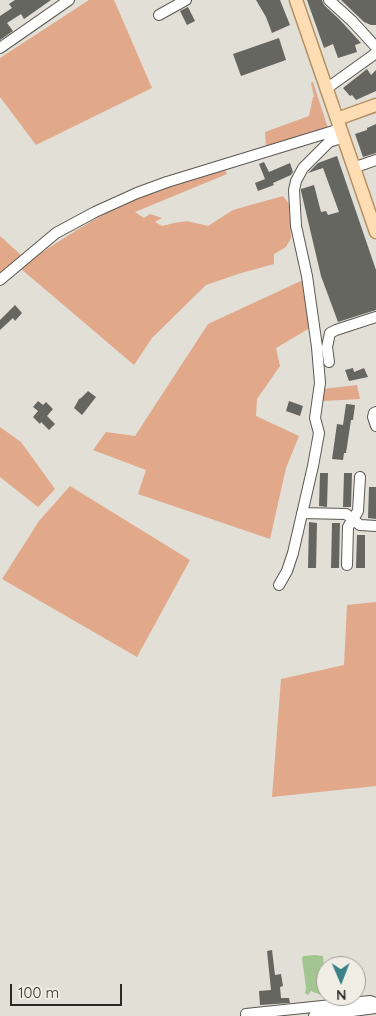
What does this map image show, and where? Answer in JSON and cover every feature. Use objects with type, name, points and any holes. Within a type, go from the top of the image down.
[{"type":"main road","points":[[296,0],[376,232]]},
{"type":"main road","points":[[340,128],[376,105]]},
{"type":"street","points":[[0,48],[70,0]]},
{"type":"street","points":[[159,15],[186,0]]},
{"type":"street","points":[[329,0],[376,47]]},
{"type":"street","points":[[326,89],[376,53]]},
{"type":"street","points":[[0,280],[56,233],[137,193],[340,128]]},
{"type":"street","points":[[279,585],[287,572],[293,552],[319,433],[315,418],[320,383],[307,276],[296,226],[294,190],[296,181],[303,168],[340,128]]},
{"type":"street","points":[[353,168],[376,160]]},
{"type":"street","points":[[329,362],[327,347],[330,333],[376,317]]},
{"type":"street","points":[[376,412],[373,417],[376,426]]},
{"type":"street","points":[[347,565],[348,527],[358,511],[360,477]]},
{"type":"street","points":[[302,513],[346,514],[360,525],[376,526]]},
{"type":"street","points":[[246,1016],[246,1014],[370,1001],[376,1003]]},
{"type":"street","points":[[314,1016],[376,1008]]},
{"type":"shaded area","points":[[89,0],[114,0],[152,88],[36,145],[0,97],[0,58]]},
{"type":"shaded area","points":[[313,82],[328,128],[266,147],[265,132],[309,116],[314,97],[311,83]]},
{"type":"shaded area","points":[[225,170],[227,174],[135,212],[144,218],[150,214],[162,218],[155,222],[162,226],[187,221],[208,226],[233,210],[283,196],[289,204],[291,238],[286,247],[274,254],[274,264],[206,285],[152,338],[134,365],[20,268],[78,229],[124,204],[161,189]]},
{"type":"shaded area","points":[[0,236],[21,255],[0,274]]},
{"type":"shaded area","points":[[303,280],[310,328],[276,348],[280,366],[257,399],[256,416],[299,436],[286,468],[270,539],[138,494],[146,470],[93,450],[106,432],[135,436],[208,324]]},
{"type":"shaded area","points":[[357,385],[360,399],[323,401],[323,389]]},
{"type":"shaded area","points":[[0,427],[21,442],[55,489],[38,507],[0,477]]},
{"type":"shaded area","points":[[70,486],[190,560],[137,657],[2,579],[39,521]]},
{"type":"shaded area","points":[[376,602],[376,786],[272,797],[281,679],[344,665],[347,605]]},
{"type":"shaded area","points":[[315,955],[323,956],[316,956],[316,993],[311,991],[308,995],[305,993],[303,956]]},
{"type":"building","points":[[15,0],[51,0],[24,19],[21,14],[7,23],[13,31],[0,40],[0,16],[12,8],[9,4]]},
{"type":"building","points":[[256,0],[280,0],[290,25],[272,33],[266,17]]},
{"type":"building","points":[[307,0],[322,0],[324,5],[361,43],[355,45],[357,52],[338,58],[333,44],[324,48]]},
{"type":"building","points":[[341,0],[376,0],[376,25],[364,22]]},
{"type":"building","points":[[188,7],[195,21],[187,25],[180,11]]},
{"type":"building","points":[[279,38],[286,60],[241,76],[233,54]]},
{"type":"building","points":[[367,69],[371,75],[376,70],[376,91],[356,100],[343,88]]},
{"type":"building","points":[[376,124],[376,153],[363,157],[355,134],[367,130],[367,128]]},
{"type":"building","points":[[337,156],[376,270],[376,310],[338,322],[321,276],[301,191],[301,189],[314,185],[321,212],[326,211],[328,215],[339,212],[323,168],[308,173],[318,163]]},
{"type":"building","points":[[264,162],[269,172],[290,163],[293,172],[291,175],[273,183],[274,185],[258,191],[255,183],[265,179],[259,164]]},
{"type":"building","points":[[15,305],[22,313],[15,321],[13,318],[0,330],[0,320]]},
{"type":"building","points":[[353,368],[354,372],[364,368],[368,377],[349,381],[345,370]]},
{"type":"building","points":[[88,391],[96,397],[82,415],[74,408],[79,399]]},
{"type":"building","points":[[38,401],[43,405],[46,402],[53,409],[47,416],[55,424],[49,430],[33,417],[38,411],[33,407]]},
{"type":"building","points":[[289,401],[303,406],[300,416],[286,411]]},
{"type":"building","points":[[346,404],[355,405],[346,453],[344,453],[343,460],[332,459],[337,424],[343,425]]},
{"type":"building","points":[[320,473],[328,473],[327,507],[319,506]]},
{"type":"building","points":[[344,473],[352,473],[351,507],[343,507]]},
{"type":"building","points":[[369,487],[376,487],[376,519],[368,518]]},
{"type":"building","points":[[309,522],[317,523],[316,568],[308,568]]},
{"type":"building","points":[[332,523],[340,523],[339,568],[331,568]]},
{"type":"building","points":[[357,535],[365,535],[365,568],[356,568]]},
{"type":"building","points":[[272,950],[275,975],[281,974],[283,986],[280,987],[281,998],[289,998],[290,1003],[260,1005],[259,991],[271,990],[267,951]]}]
